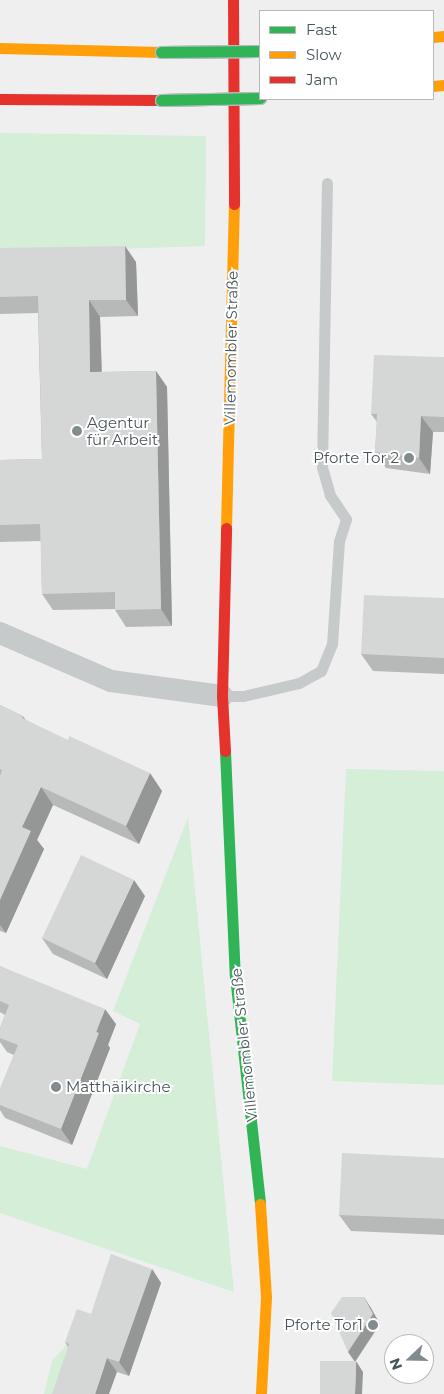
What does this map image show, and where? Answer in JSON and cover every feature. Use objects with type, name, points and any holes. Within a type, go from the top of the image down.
[{"type":"main road","name":"Villemombler Straße","points":[[233,0],[236,133],[222,696],[235,976],[264,1237],[266,1296],[261,1394]]},
{"type":"main road","points":[[0,48],[161,52],[259,51]]},
{"type":"main road","points":[[0,99],[161,100],[259,98]]},
{"type":"street","points":[[0,633],[111,681],[222,696]]},
{"type":"lane","points":[[222,696],[243,696],[299,683],[321,671],[332,644],[339,541],[346,520],[330,495],[322,467],[327,183]]},
{"type":"green space","points":[[0,133],[206,136],[205,246],[0,253]]},
{"type":"green space","points":[[346,769],[444,771],[444,1085],[332,1081]]},
{"type":"green space","points":[[188,817],[234,1292],[0,1213],[0,1146],[87,1169],[140,1024],[113,1011]]},
{"type":"green space","points":[[69,1342],[66,1394],[44,1394],[52,1361]]},
{"type":"building","name":"Agentur für Arbeit","points":[[125,246],[126,300],[89,300],[90,372],[156,371],[161,609],[115,610],[115,592],[42,594],[40,524],[0,525],[0,460],[42,459],[38,296],[0,297],[0,248]]},
{"type":"building","points":[[374,355],[444,357],[444,417],[421,416],[419,458],[375,452],[377,414],[371,414]]},
{"type":"building","points":[[364,595],[444,598],[444,658],[361,654]]},
{"type":"building","points":[[0,705],[68,740],[69,736],[150,773],[126,826],[41,787],[22,827],[31,831],[0,900],[0,776],[2,770],[0,769]]},
{"type":"building","points":[[81,855],[134,880],[95,963],[42,938]]},
{"type":"building","points":[[0,966],[105,1009],[96,1032],[99,1033],[61,1129],[0,1105],[0,1089],[18,1045],[0,1038],[0,1028],[9,1005],[0,1001]]},
{"type":"building","points":[[342,1153],[444,1158],[444,1219],[339,1215]]},
{"type":"building","points":[[111,1254],[152,1269],[119,1362],[107,1358],[95,1394],[52,1394],[69,1344],[65,1342],[77,1309],[91,1314]]},
{"type":"building","points":[[342,1297],[364,1297],[373,1314],[348,1352],[331,1313]]},
{"type":"building","points":[[320,1361],[356,1361],[355,1394],[320,1394]]},
{"type":"traffic: fast","points":[[161,52],[259,51]]},
{"type":"traffic: fast","points":[[161,100],[259,98]]},
{"type":"traffic: fast","points":[[225,751],[235,976],[260,1204]]},
{"type":"traffic: slow","points":[[434,37],[444,36]]},
{"type":"traffic: slow","points":[[0,48],[161,52]]},
{"type":"traffic: slow","points":[[434,86],[444,85]]},
{"type":"traffic: slow","points":[[226,528],[234,204]]},
{"type":"traffic: slow","points":[[260,1204],[266,1297],[261,1394]]},
{"type":"traffic: jam","points":[[233,0],[234,204]]},
{"type":"traffic: jam","points":[[0,99],[161,100]]},
{"type":"traffic: jam","points":[[225,751],[222,696],[226,528]]},
{"type":"place","name":"Agentur für Arbeit","points":[[77,431]]},
{"type":"place","name":"Pforte Tor 2","points":[[409,458]]},
{"type":"place","name":"Matthäikirche","points":[[56,1087]]},
{"type":"place","name":"Pforte Tor1","points":[[373,1325]]}]
